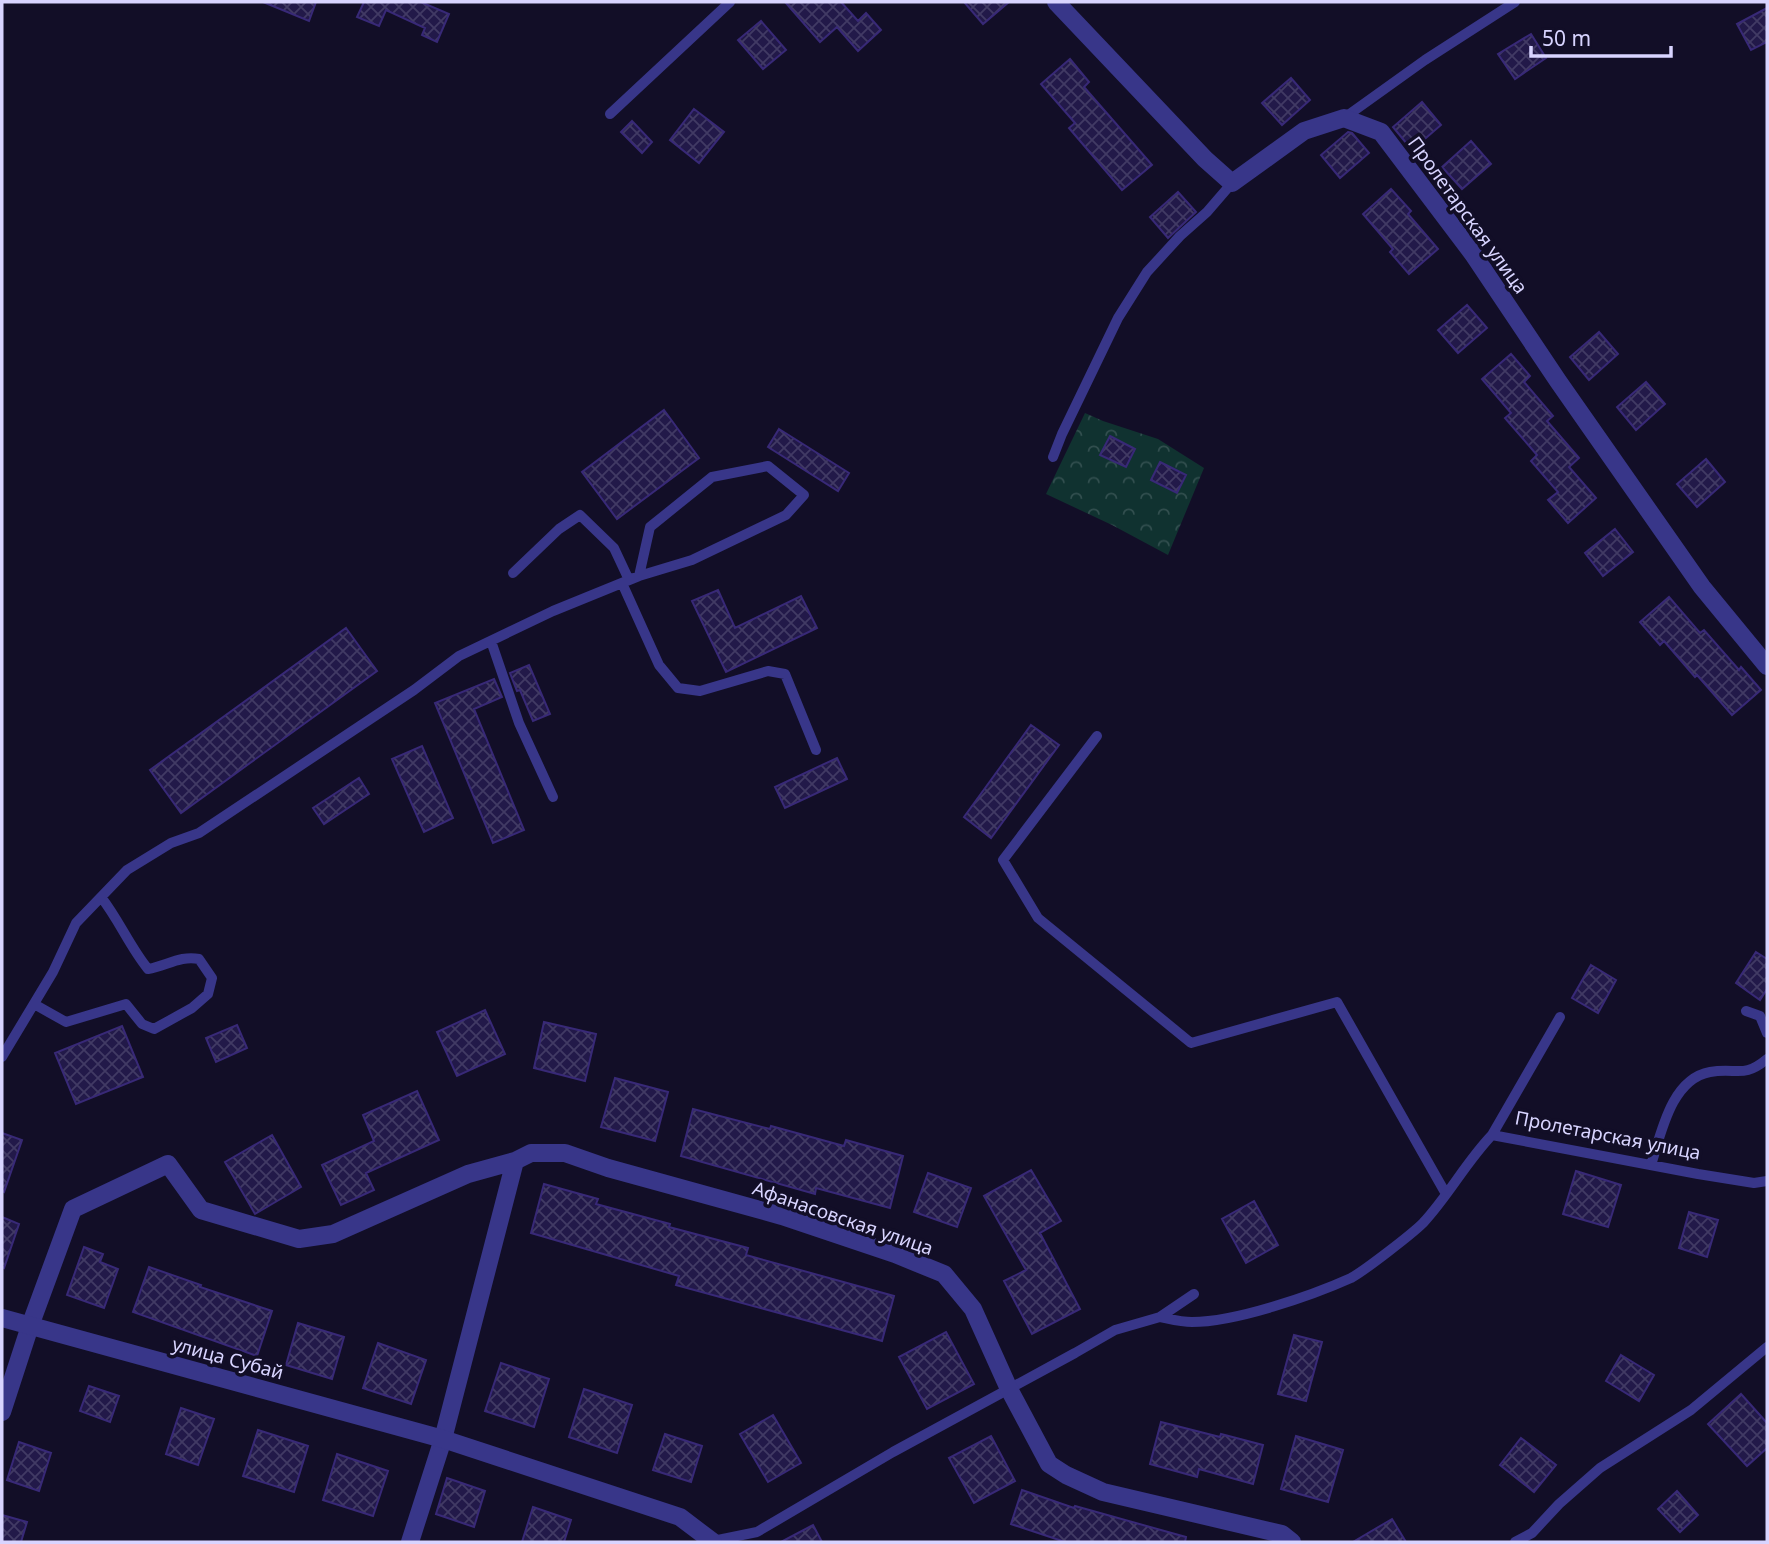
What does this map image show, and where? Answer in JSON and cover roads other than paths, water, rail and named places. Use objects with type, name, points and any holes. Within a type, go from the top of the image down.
[{"type":"street","points":[[1056,2],[1205,159],[1232,183],[1304,131],[1344,118]]},
{"type":"street","name":"Пролетарская улица","points":[[1344,118],[1381,132],[1473,254],[1702,587],[1767,666]]},
{"type":"street","name":"Афанасовская улица","points":[[30,1326],[73,1209],[168,1164],[201,1210],[299,1239],[333,1234],[468,1174],[515,1161],[531,1153],[565,1153],[608,1168],[782,1216],[895,1254],[944,1274],[973,1309],[1009,1389],[1049,1464],[1103,1492],[1282,1534],[1292,1542]]},
{"type":"street","points":[[410,1542],[443,1439],[515,1161]]},
{"type":"street","name":"улица Субай","points":[[2,1318],[443,1439],[680,1517],[713,1542]]},
{"type":"street","points":[[2,1412],[30,1326]]},
{"type":"lane","points":[[610,114],[730,2]]},
{"type":"lane","points":[[1344,118],[1425,60],[1515,2]]},
{"type":"lane","points":[[1054,457],[1062,434],[1118,318],[1147,272],[1232,183]]},
{"type":"lane","points":[[2,1057],[53,972],[76,923],[127,870],[171,842],[199,833],[414,691],[459,656],[553,611],[630,579],[692,560],[786,515],[804,495],[768,466],[712,477],[650,527],[630,579]]},
{"type":"lane","points":[[513,573],[559,529],[580,515],[614,548],[630,579],[659,665],[678,688],[700,691],[768,671],[785,674],[816,750]]},
{"type":"lane","points":[[491,641],[519,723],[553,797]]},
{"type":"lane","points":[[1097,736],[1003,860],[1038,918],[1191,1043],[1338,1002],[1446,1194]]},
{"type":"lane","points":[[34,1004],[66,1021],[126,1004],[142,1024],[154,1029],[192,1008],[208,994],[212,978],[199,959],[179,959],[148,969],[101,897]]},
{"type":"lane","points":[[1746,1010],[1759,1016],[1767,1033]]},
{"type":"lane","name":"Пролетарская улица","points":[[1560,1017],[1492,1135],[1754,1183],[1767,1181]]},
{"type":"lane","points":[[1651,1165],[1669,1110],[1685,1087],[1708,1072],[1753,1071],[1767,1059]]},
{"type":"lane","points":[[1160,1317],[1191,1322],[1230,1318],[1353,1277],[1422,1225],[1472,1156],[1492,1135]]},
{"type":"lane","points":[[713,1542],[757,1532],[892,1452],[1115,1329],[1160,1317],[1194,1293]]},
{"type":"lane","points":[[1515,1542],[1532,1534],[1559,1504],[1600,1468],[1691,1410],[1767,1347]]}]
